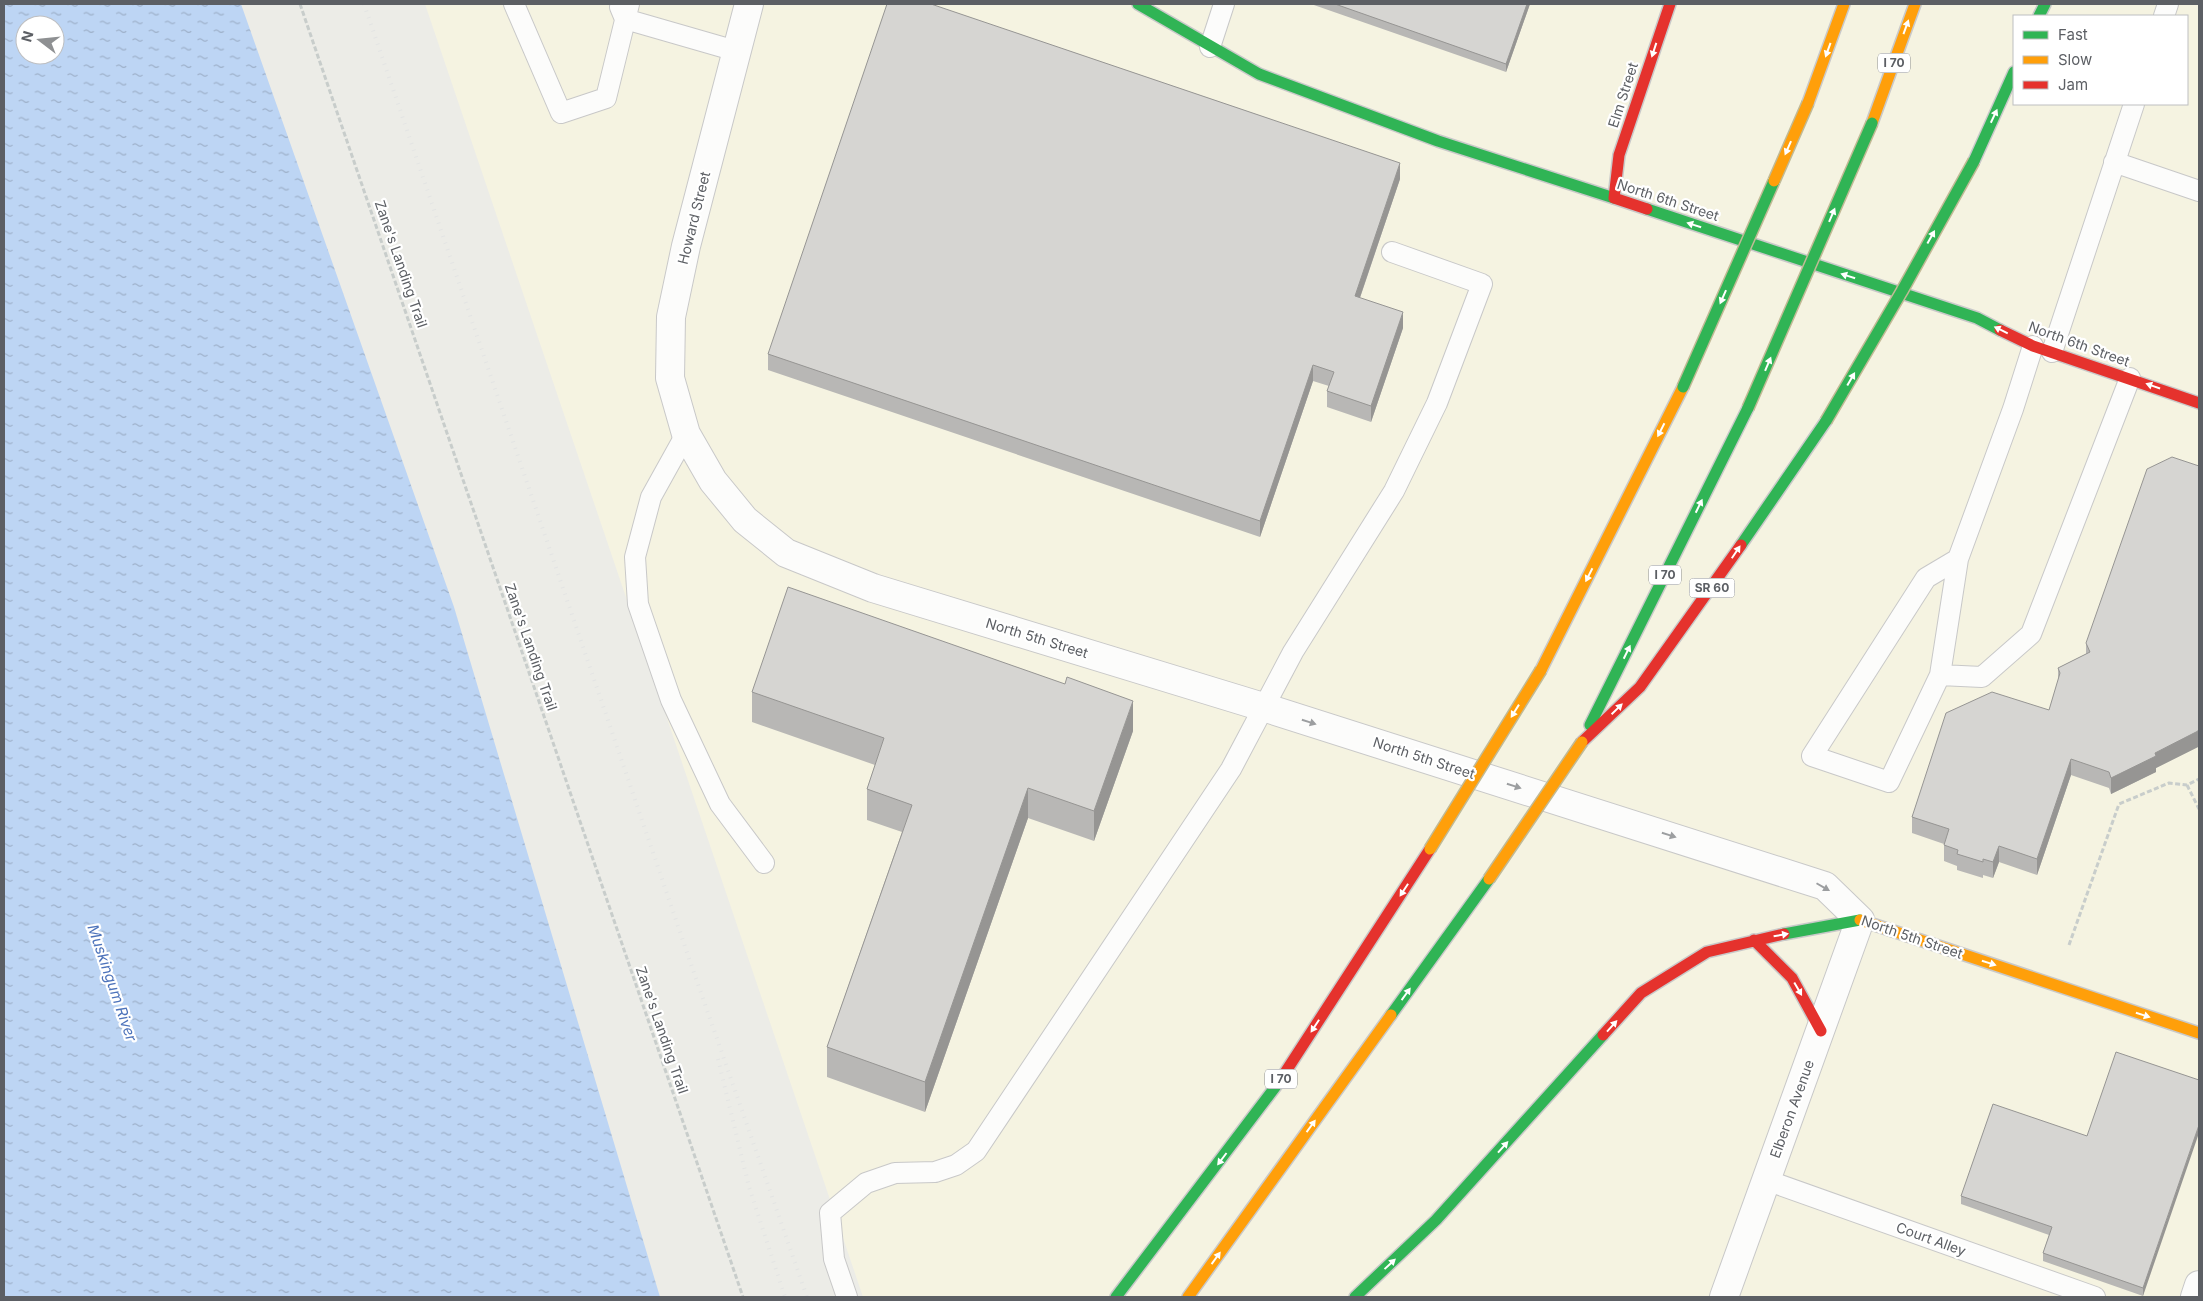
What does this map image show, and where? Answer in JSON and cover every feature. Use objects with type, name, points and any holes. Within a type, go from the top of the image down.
[{"type":"main road","name":"North 6th Street","points":[[1138,4],[1259,74],[1429,138],[1977,318],[2042,349],[2199,402]]},
{"type":"main road","name":"Elm Street","points":[[1614,198],[1620,155],[1670,4]]},
{"type":"main road","name":"I 70","points":[[1116,1297],[1269,1096],[1430,849],[1541,670],[1683,387],[1808,104],[1844,4]]},
{"type":"main road","name":"I 70","points":[[1188,1297],[1488,878],[1582,742],[1748,408],[1872,123],[1915,4]]},
{"type":"main road","name":"SR 60","points":[[1582,742],[1640,687],[1717,580],[1826,421],[1902,291],[1974,161],[2013,74]]},
{"type":"main road","points":[[1355,1297],[1436,1220],[1642,993],[1707,952],[1754,940],[1860,920]]},
{"type":"main road","name":"North 5th Street","points":[[1860,920],[2199,1033]]},
{"type":"main road","points":[[1754,940],[1792,978],[1821,1031]]},
{"type":"street","name":"Howard Street","points":[[686,434],[670,378],[671,317],[686,246],[749,4]]},
{"type":"street","name":"North 5th Street","points":[[686,434],[713,481],[745,520],[786,553],[874,588],[1263,707],[1809,880],[1825,886],[1860,920]]},
{"type":"street","name":"Elberon Avenue","points":[[1724,1297],[1860,920]]},
{"type":"street","points":[[2195,1297],[2199,1286]]},
{"type":"lane","points":[[514,4],[561,113],[606,98],[624,9],[736,51]]},
{"type":"lane","points":[[1210,47],[1224,4]]},
{"type":"lane","points":[[1958,559],[1926,578],[1812,756],[1889,782],[1940,675],[1958,559],[2013,409],[2042,349],[2114,162],[2134,105]]},
{"type":"lane","points":[[2114,162],[2199,191]]},
{"type":"lane","points":[[847,1297],[834,1259],[830,1214],[866,1183],[895,1173],[935,1172],[956,1165],[976,1151],[1230,769],[1294,652],[1394,491],[1437,403],[1482,284],[1392,252]]},
{"type":"lane","points":[[1940,675],[1982,676],[2031,634],[2130,378]]},
{"type":"lane","points":[[686,434],[650,497],[635,557],[638,604],[671,700],[720,804],[764,863]]},
{"type":"lane","name":"Court Alley","points":[[1766,1180],[2095,1297]]},
{"type":"path","name":"Zane's Landing Trail","points":[[300,4],[743,1297]]},
{"type":"path","points":[[2069,945],[2119,804],[2169,782],[2186,785],[2199,780]]},
{"type":"path","points":[[2186,785],[2199,809]]},
{"type":"shaded area","points":[[425,4],[2199,4],[2199,1297],[863,1297]]},
{"type":"water","name":"Muskingum River","points":[[4,4],[241,4],[454,607],[660,1297],[4,1297]]},
{"type":"building","points":[[887,4],[931,4],[1400,163],[1355,296],[1403,312],[1371,406],[1327,391],[1334,372],[1313,365],[1260,521],[768,354]]},
{"type":"building","points":[[1335,4],[1527,4],[1506,64]]},
{"type":"building","points":[[2172,457],[2199,466],[2198,731],[2155,753],[2156,756],[2111,778],[2109,772],[2071,759],[2037,859],[1999,846],[1993,862],[1983,859],[1983,862],[1957,854],[1958,850],[1944,845],[1949,829],[1912,817],[1946,713],[1992,692],[2049,710],[2060,673],[2058,668],[2090,652],[2086,643],[2147,469]]},
{"type":"building","points":[[788,587],[1065,684],[1067,677],[1133,701],[1094,811],[1028,788],[925,1082],[827,1047],[912,805],[867,789],[884,738],[752,692]]},
{"type":"building","points":[[2116,1052],[2199,1080],[2199,1125],[2143,1288],[2043,1253],[2052,1227],[1961,1196],[1993,1104],[2087,1136]]},
{"type":"railway","points":[[364,4],[692,967],[807,1297]]},
{"type":"railway","points":[[718,1059],[749,1187],[785,1297]]},
{"type":"traffic: fast","points":[[1138,4],[1259,74],[1438,141],[1614,198]]},
{"type":"traffic: fast","points":[[2040,15],[2045,4]]},
{"type":"traffic: fast","points":[[1974,161],[2013,74]]},
{"type":"traffic: fast","points":[[1748,408],[1872,123]]},
{"type":"traffic: fast","points":[[1826,421],[1902,291],[1974,161]]},
{"type":"traffic: fast","points":[[1683,387],[1774,181]]},
{"type":"traffic: fast","points":[[1647,209],[1977,318],[2000,330]]},
{"type":"traffic: fast","points":[[1590,725],[1748,408]]},
{"type":"traffic: fast","points":[[1741,545],[1826,421]]},
{"type":"traffic: fast","points":[[1391,1015],[1489,879]]},
{"type":"traffic: fast","points":[[1784,934],[1860,920]]},
{"type":"traffic: fast","points":[[1355,1297],[1436,1220],[1603,1035]]},
{"type":"traffic: fast","points":[[1116,1297],[1279,1082]]},
{"type":"traffic: slow","points":[[1808,103],[1844,4]]},
{"type":"traffic: slow","points":[[1872,123],[1915,4]]},
{"type":"traffic: slow","points":[[1774,181],[1808,103]]},
{"type":"traffic: slow","points":[[1541,670],[1683,387]]},
{"type":"traffic: slow","points":[[1430,849],[1541,670]]},
{"type":"traffic: slow","points":[[1489,879],[1582,742]]},
{"type":"traffic: slow","points":[[1860,920],[2199,1033]]},
{"type":"traffic: slow","points":[[1188,1297],[1391,1015]]},
{"type":"traffic: jam","points":[[1647,209],[1614,198],[1619,155],[1670,4]]},
{"type":"traffic: jam","points":[[2000,330],[2033,346],[2199,403]]},
{"type":"traffic: jam","points":[[1582,742],[1640,687],[1741,545]]},
{"type":"traffic: jam","points":[[1279,1082],[1430,849]]},
{"type":"traffic: jam","points":[[1603,1035],[1641,993],[1707,952],[1784,934]]},
{"type":"traffic: jam","points":[[1754,940],[1792,978],[1821,1031]]}]
